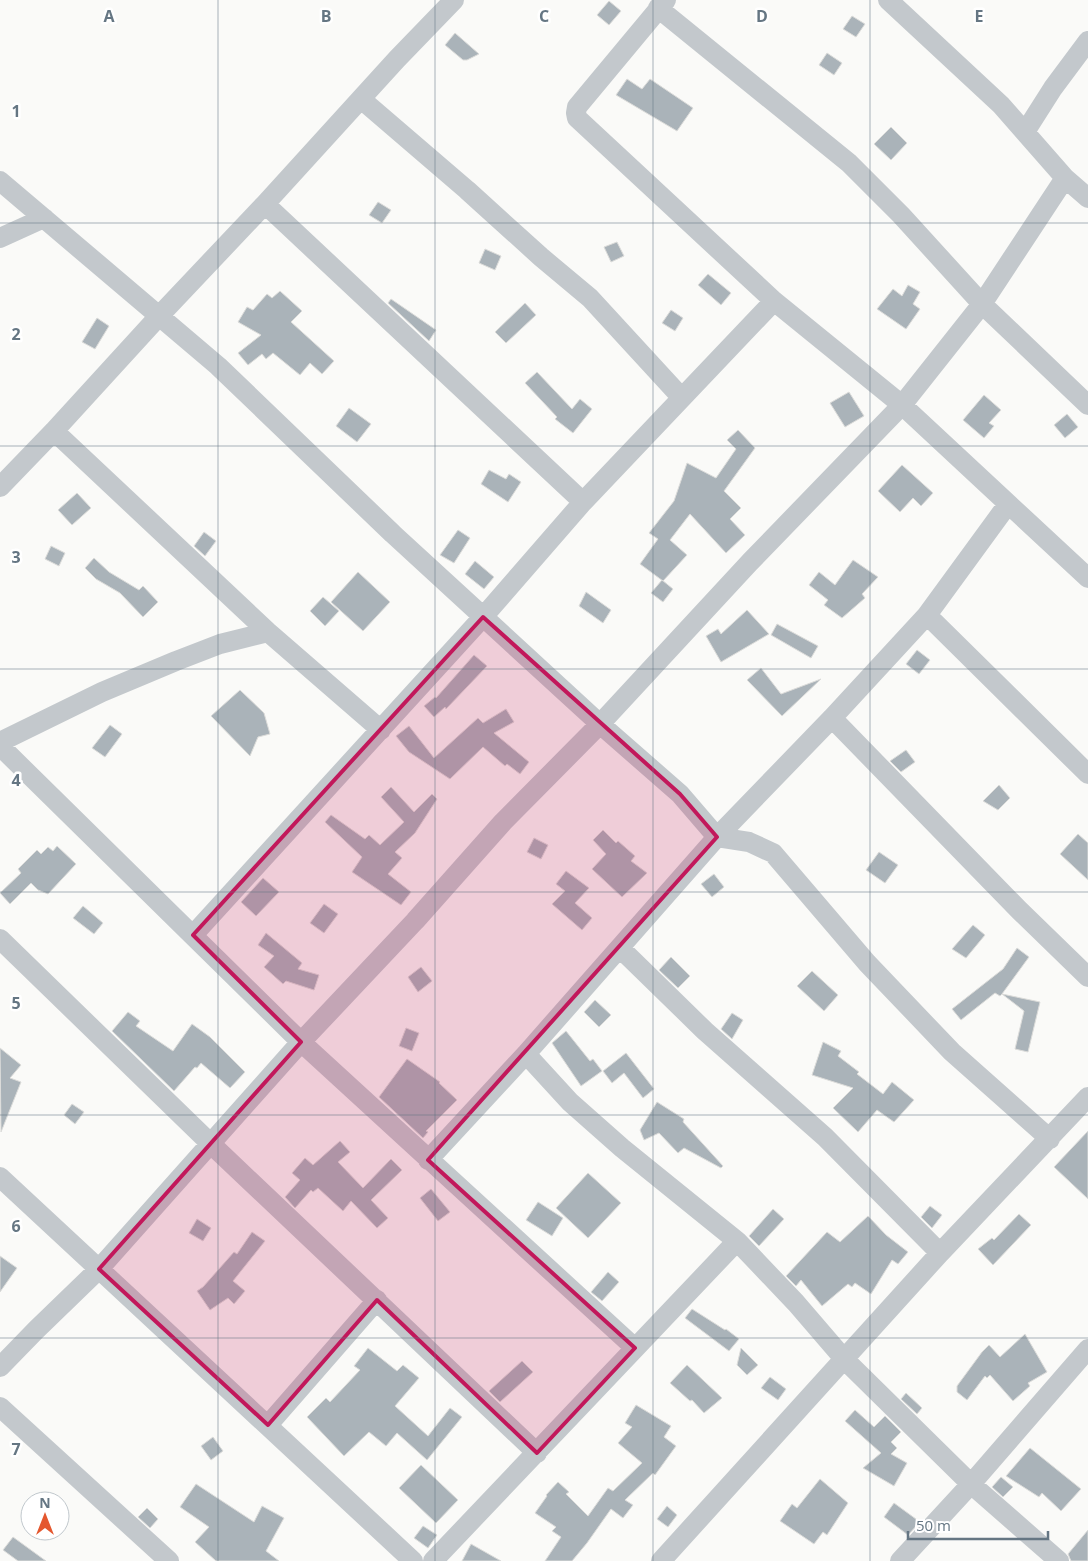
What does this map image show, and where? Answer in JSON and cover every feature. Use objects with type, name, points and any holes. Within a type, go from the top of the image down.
[{"type":"street","points":[[0,487],[454,0]]},
{"type":"street","points":[[888,0],[1001,105],[1066,178],[1088,198]]},
{"type":"street","points":[[1088,405],[982,304],[901,215],[849,163],[662,4],[577,107],[577,118],[774,301],[902,405],[1088,578]]},
{"type":"street","points":[[1025,132],[1053,88],[1088,41]]},
{"type":"street","points":[[361,99],[590,298],[681,397]]},
{"type":"street","points":[[0,1367],[99,1269],[301,1042],[415,921],[504,822],[600,724],[750,562],[902,405],[982,304],[1066,178]]},
{"type":"street","points":[[0,181],[218,366],[393,534],[600,724],[680,794],[717,837],[749,842],[772,853],[867,963],[952,1052],[1050,1139]]},
{"type":"street","points":[[265,204],[583,502]]},
{"type":"street","points":[[0,238],[44,218]]},
{"type":"street","points":[[193,935],[483,617],[583,502],[774,301]]},
{"type":"street","points":[[54,431],[268,632],[381,730]]},
{"type":"street","points":[[428,1160],[526,1054],[717,837],[832,718],[926,615],[1008,504]]},
{"type":"street","points":[[926,615],[1088,774]]},
{"type":"street","points":[[0,742],[102,692],[176,661],[220,644],[268,632]]},
{"type":"street","points":[[832,718],[1019,910],[1088,977]]},
{"type":"street","points":[[0,746],[301,1042],[635,1348]]},
{"type":"street","points":[[0,939],[211,1144],[537,1453]]},
{"type":"street","points":[[620,948],[705,1031],[825,1137],[940,1253]]},
{"type":"street","points":[[526,1054],[570,1102],[622,1148],[737,1241],[796,1303],[845,1360],[971,1484],[1059,1561]]},
{"type":"street","points":[[662,1561],[940,1253],[1088,1097]]},
{"type":"street","points":[[0,1177],[413,1561]]},
{"type":"street","points":[[433,1561],[737,1241]]},
{"type":"street","points":[[268,1425],[377,1300]]},
{"type":"street","points":[[900,1561],[971,1484],[1088,1349]]},
{"type":"street","points":[[0,1406],[169,1561]]},
{"type":"highlighted area","points":[[483,617],[680,794],[717,837],[428,1160],[635,1348],[537,1453],[377,1300],[268,1425],[99,1269],[301,1042],[193,935]]},
{"type":"building","points":[[609,1],[621,11],[609,25],[597,15]]},
{"type":"building","points":[[852,16],[865,24],[856,37],[843,29]]},
{"type":"building","points":[[455,33],[479,54],[463,60],[445,45]]},
{"type":"building","points":[[827,53],[842,63],[834,75],[819,65]]},
{"type":"building","points":[[627,79],[642,89],[650,79],[693,108],[677,131],[616,95]]},
{"type":"building","points":[[891,127],[907,143],[891,160],[874,144]]},
{"type":"building","points":[[378,202],[391,210],[382,223],[369,215]]},
{"type":"building","points":[[617,242],[624,256],[611,262],[604,247]]},
{"type":"building","points":[[485,249],[501,256],[495,270],[479,263]]},
{"type":"building","points":[[708,274],[731,293],[721,305],[698,285]]},
{"type":"building","points":[[908,285],[920,292],[913,304],[920,309],[906,329],[877,309],[893,289],[902,296]]},
{"type":"building","points":[[280,291],[302,311],[291,322],[334,361],[322,374],[310,363],[300,375],[273,353],[266,359],[262,354],[248,365],[238,353],[261,335],[238,322],[247,307],[253,310],[267,294],[272,298]]},
{"type":"building","points":[[391,299],[436,330],[429,341],[388,303]]},
{"type":"building","points":[[525,303],[536,315],[506,343],[495,332]]},
{"type":"building","points":[[671,310],[683,318],[675,331],[662,323]]},
{"type":"building","points":[[97,318],[109,326],[95,349],[82,342]]},
{"type":"building","points":[[537,372],[572,409],[580,399],[592,409],[573,433],[555,419],[557,417],[525,383]]},
{"type":"building","points":[[849,392],[864,416],[845,427],[830,403]]},
{"type":"building","points":[[984,395],[1001,410],[989,423],[994,426],[984,438],[963,420]]},
{"type":"building","points":[[349,408],[371,424],[357,442],[336,426]]},
{"type":"building","points":[[1067,414],[1078,427],[1065,438],[1054,425]]},
{"type":"building","points":[[738,430],[755,448],[724,491],[741,508],[730,519],[745,535],[726,553],[690,514],[670,540],[687,555],[663,581],[640,564],[658,539],[649,533],[674,501],[687,463],[716,478],[736,449],[727,440]]},
{"type":"building","points":[[902,465],[933,493],[921,506],[913,498],[900,512],[878,491]]},
{"type":"building","points":[[489,470],[506,479],[509,474],[521,482],[508,502],[481,484]]},
{"type":"building","points":[[77,493],[91,508],[72,525],[58,510]]},
{"type":"building","points":[[458,530],[470,538],[454,563],[440,555]]},
{"type":"building","points":[[204,532],[216,541],[205,556],[194,546]]},
{"type":"building","points":[[51,546],[65,553],[59,566],[45,559]]},
{"type":"building","points":[[94,558],[109,572],[139,590],[143,586],[158,602],[143,617],[120,593],[96,579],[85,568]]},
{"type":"building","points":[[853,560],[878,577],[862,594],[865,598],[842,618],[824,605],[828,600],[809,585],[819,572],[835,585]]},
{"type":"building","points":[[475,561],[494,577],[484,589],[465,574]]},
{"type":"building","points":[[358,572],[390,602],[363,631],[331,602]]},
{"type":"building","points":[[662,580],[673,589],[663,602],[651,593]]},
{"type":"building","points":[[586,592],[611,610],[603,623],[579,606]]},
{"type":"building","points":[[323,597],[339,611],[325,626],[310,611]]},
{"type":"building","points":[[747,610],[769,634],[721,662],[706,636],[718,629],[721,634]]},
{"type":"building","points":[[777,624],[818,646],[811,658],[771,635]]},
{"type":"building","points":[[917,650],[930,660],[919,674],[906,664]]},
{"type":"building","points":[[474,655],[487,666],[446,709],[445,707],[434,717],[424,706],[436,698]]},
{"type":"building","points":[[761,668],[781,694],[821,679],[782,716],[747,680]]},
{"type":"building","points":[[240,690],[264,713],[270,734],[258,737],[250,756],[211,716]]},
{"type":"building","points":[[506,709],[514,722],[494,733],[529,762],[520,774],[507,764],[505,766],[483,747],[450,779],[409,752],[396,736],[409,726],[434,758],[478,718],[483,723]]},
{"type":"building","points":[[110,725],[122,734],[105,757],[92,748]]},
{"type":"building","points":[[906,750],[915,762],[901,772],[890,761]]},
{"type":"building","points":[[999,785],[1010,798],[998,810],[983,801]]},
{"type":"building","points":[[391,787],[414,812],[432,794],[437,799],[415,833],[395,852],[402,858],[388,874],[411,892],[401,905],[352,872],[362,857],[325,822],[331,815],[365,839],[369,835],[380,845],[404,822],[381,797]]},
{"type":"building","points":[[603,830],[616,843],[618,841],[635,856],[631,861],[647,873],[622,897],[592,869],[606,854],[593,840]]},
{"type":"building","points":[[1078,834],[1088,843],[1088,880],[1060,854]]},
{"type":"building","points":[[534,838],[548,845],[541,859],[527,852]]},
{"type":"building","points":[[57,846],[76,864],[48,894],[38,890],[31,883],[10,904],[0,893],[21,873],[18,869],[37,850],[41,854],[48,847],[53,851]]},
{"type":"building","points":[[879,852],[898,865],[885,883],[866,870]]},
{"type":"building","points":[[566,871],[589,888],[575,903],[592,918],[582,930],[552,904],[565,891],[556,884]]},
{"type":"building","points":[[714,874],[724,887],[712,897],[701,884]]},
{"type":"building","points":[[263,878],[279,892],[256,916],[241,902]]},
{"type":"building","points":[[324,904],[338,914],[324,933],[310,923]]},
{"type":"building","points":[[83,906],[103,923],[94,934],[73,918]]},
{"type":"building","points":[[973,925],[985,935],[966,958],[952,949]]},
{"type":"building","points":[[266,933],[302,963],[298,969],[319,975],[314,990],[286,981],[283,984],[264,967],[274,956],[258,945]]},
{"type":"building","points":[[1017,948],[1029,957],[1000,996],[995,993],[961,1020],[952,1009],[1003,969]]},
{"type":"building","points":[[671,957],[690,976],[678,988],[659,970]]},
{"type":"building","points":[[421,967],[432,981],[418,992],[408,977]]},
{"type":"building","points":[[812,971],[838,995],[824,1011],[797,986]]},
{"type":"building","points":[[1002,994],[1040,1002],[1028,1052],[1015,1049],[1024,1011]]},
{"type":"building","points":[[595,1000],[611,1015],[599,1027],[584,1012]]},
{"type":"building","points":[[128,1012],[140,1021],[136,1026],[173,1051],[192,1024],[210,1037],[245,1072],[230,1088],[201,1063],[197,1068],[195,1067],[174,1091],[112,1031]]},
{"type":"building","points":[[732,1013],[743,1020],[732,1039],[721,1029]]},
{"type":"building","points":[[406,1028],[419,1033],[412,1051],[399,1046]]},
{"type":"building","points":[[566,1031],[590,1061],[593,1059],[602,1071],[581,1086],[552,1043]]},
{"type":"building","points":[[823,1042],[841,1051],[838,1056],[883,1094],[892,1082],[914,1100],[894,1122],[877,1110],[858,1132],[833,1108],[853,1088],[812,1075]]},
{"type":"building","points":[[0,1048],[21,1065],[10,1078],[21,1082],[1,1132]]},
{"type":"building","points":[[626,1053],[654,1089],[643,1098],[624,1073],[612,1083],[603,1071]]},
{"type":"building","points":[[407,1059],[440,1082],[457,1100],[426,1131],[428,1132],[423,1138],[379,1097]]},
{"type":"building","points":[[657,1102],[684,1119],[683,1122],[723,1166],[721,1168],[684,1148],[678,1153],[659,1133],[644,1140],[640,1130]]},
{"type":"building","points":[[72,1104],[84,1112],[75,1124],[64,1115]]},
{"type":"building","points":[[1088,1131],[1088,1199],[1054,1167]]},
{"type":"building","points":[[340,1141],[350,1152],[338,1162],[363,1188],[391,1159],[402,1170],[371,1200],[388,1218],[377,1228],[351,1201],[343,1211],[318,1188],[313,1192],[311,1190],[295,1208],[285,1197],[300,1180],[292,1173],[305,1158],[313,1165]]},
{"type":"building","points":[[588,1173],[621,1203],[588,1238],[556,1208]]},
{"type":"building","points":[[431,1189],[450,1212],[438,1221],[420,1198]]},
{"type":"building","points":[[538,1202],[563,1218],[552,1236],[526,1220]]},
{"type":"building","points":[[930,1206],[942,1215],[932,1228],[921,1217]]},
{"type":"building","points":[[773,1209],[784,1219],[759,1246],[749,1236]]},
{"type":"building","points":[[1019,1214],[1031,1225],[993,1265],[978,1249],[992,1238],[994,1240]]},
{"type":"building","points":[[868,1216],[886,1235],[908,1252],[898,1264],[892,1260],[871,1294],[855,1283],[852,1287],[848,1284],[822,1306],[801,1280],[796,1286],[786,1276],[827,1232],[840,1242]]},
{"type":"building","points":[[197,1219],[211,1228],[203,1241],[189,1233]]},
{"type":"building","points":[[252,1232],[265,1241],[233,1281],[245,1291],[234,1304],[228,1298],[210,1310],[197,1291],[203,1287],[234,1252],[237,1254]]},
{"type":"building","points":[[0,1256],[17,1268],[0,1292]]},
{"type":"building","points":[[608,1272],[619,1282],[602,1301],[591,1292]]},
{"type":"building","points":[[692,1309],[739,1339],[729,1351],[685,1318]]},
{"type":"building","points":[[1025,1334],[1047,1372],[1028,1383],[1030,1386],[1013,1401],[990,1375],[987,1378],[985,1376],[967,1400],[957,1392],[957,1386],[989,1345],[1000,1357]]},
{"type":"building","points":[[368,1348],[397,1371],[403,1365],[419,1378],[395,1406],[428,1436],[450,1408],[462,1417],[427,1460],[397,1433],[386,1446],[369,1432],[344,1456],[307,1417],[326,1398],[330,1402],[360,1370],[354,1366]]},
{"type":"building","points":[[741,1348],[758,1365],[747,1375],[737,1365]]},
{"type":"building","points":[[522,1361],[533,1372],[500,1402],[489,1391]]},
{"type":"building","points":[[687,1365],[722,1398],[704,1413],[692,1400],[690,1401],[670,1383]]},
{"type":"building","points":[[770,1377],[786,1389],[778,1400],[761,1388]]},
{"type":"building","points":[[906,1393],[922,1408],[917,1414],[901,1399]]},
{"type":"building","points":[[636,1405],[671,1426],[664,1437],[676,1446],[655,1475],[653,1473],[625,1500],[633,1505],[623,1518],[611,1509],[572,1561],[545,1561],[561,1537],[552,1531],[556,1527],[535,1513],[546,1495],[558,1482],[569,1492],[566,1494],[588,1516],[608,1488],[613,1491],[642,1463],[618,1443],[632,1427],[625,1423]]},
{"type":"building","points":[[855,1410],[874,1427],[885,1416],[901,1432],[891,1442],[897,1448],[891,1454],[907,1463],[894,1486],[863,1468],[881,1453],[845,1421]]},
{"type":"building","points":[[213,1437],[223,1451],[211,1460],[201,1446]]},
{"type":"building","points":[[1030,1448],[1081,1489],[1061,1511],[1042,1493],[1039,1497],[1006,1476]]},
{"type":"building","points":[[421,1465],[458,1500],[436,1523],[399,1488]]},
{"type":"building","points":[[1001,1477],[1013,1487],[1003,1497],[992,1487]]},
{"type":"building","points":[[820,1479],[848,1503],[827,1535],[823,1532],[814,1544],[780,1521],[792,1504],[797,1508]]},
{"type":"building","points":[[196,1484],[254,1522],[262,1506],[284,1518],[266,1551],[279,1561],[216,1561],[195,1542],[209,1527],[180,1507]]},
{"type":"building","points":[[894,1503],[920,1522],[908,1535],[884,1517]]},
{"type":"building","points":[[667,1506],[677,1515],[668,1527],[657,1519]]},
{"type":"building","points":[[147,1508],[158,1519],[150,1528],[138,1517]]},
{"type":"building","points":[[423,1526],[437,1535],[428,1548],[414,1538]]},
{"type":"building","points":[[1088,1530],[1088,1561],[1071,1561],[1068,1554]]},
{"type":"building","points":[[13,1537],[46,1561],[18,1561],[3,1550]]},
{"type":"building","points":[[471,1544],[501,1561],[462,1561]]}]
